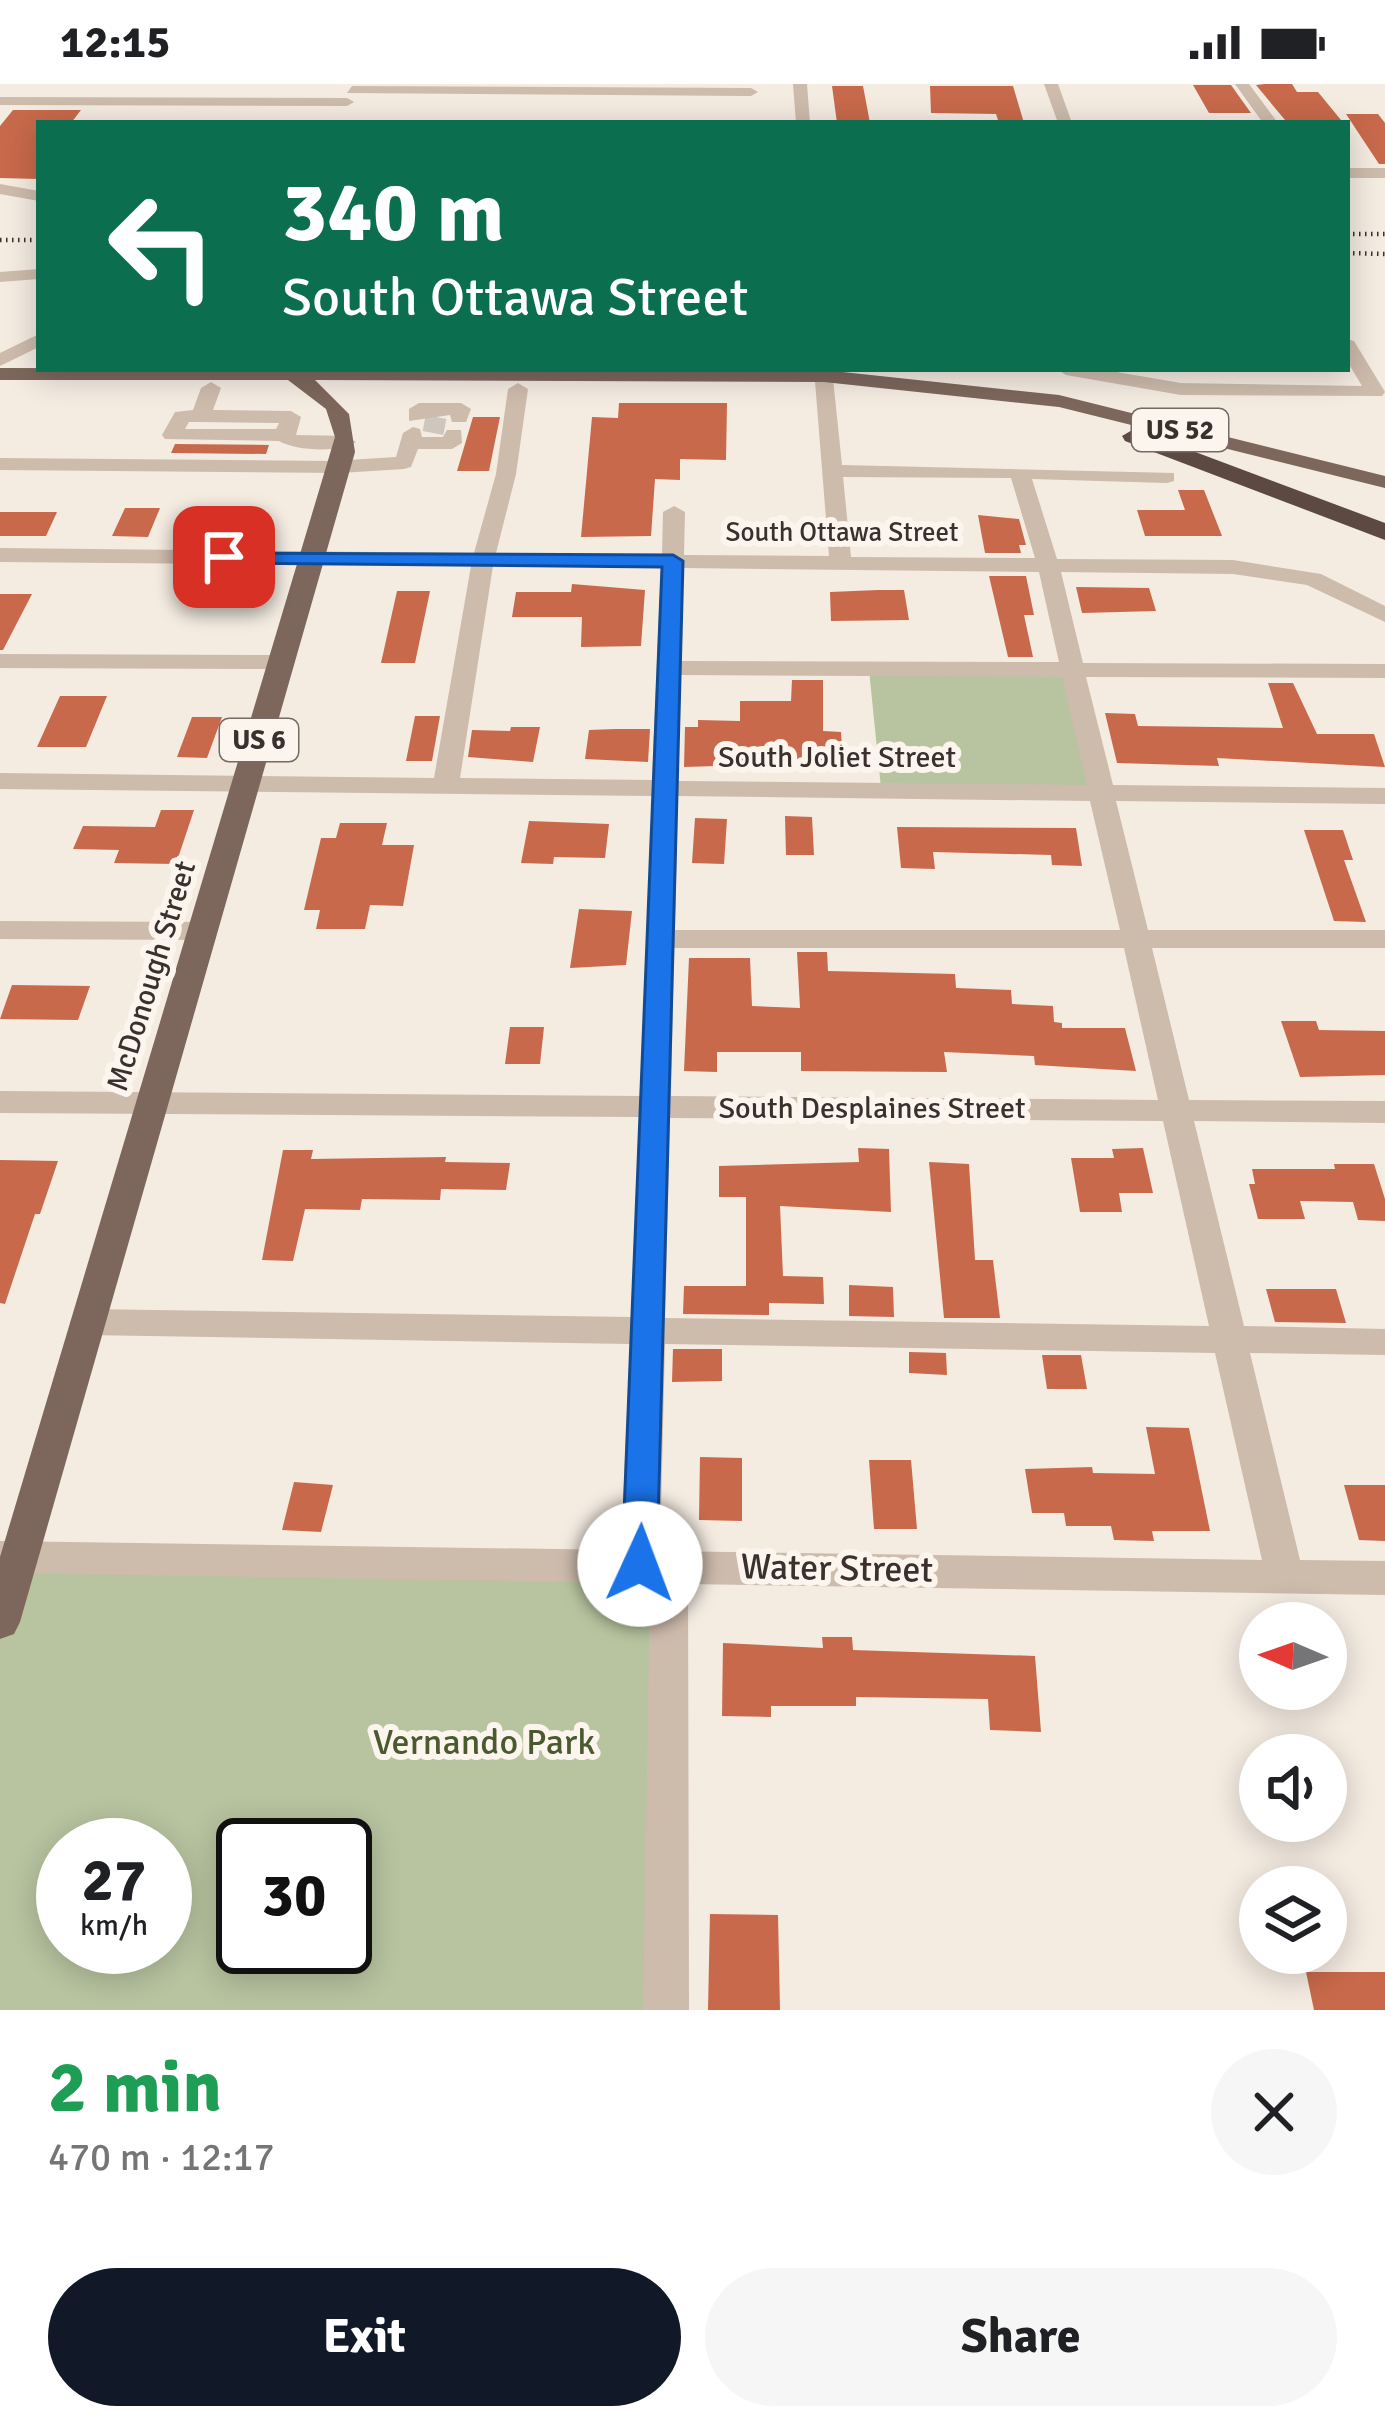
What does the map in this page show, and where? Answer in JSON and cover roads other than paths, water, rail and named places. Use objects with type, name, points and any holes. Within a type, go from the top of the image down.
[{"type":"highway","points":[[1133,436],[1385,532]]},
{"type":"main road","name":"US 52","points":[[297,377],[386,372]]},
{"type":"main road","name":"US 52","points":[[670,372],[824,379],[1058,401],[1385,482]]},
{"type":"main road","points":[[0,374],[297,377],[338,406],[348,432],[343,457]]},
{"type":"main road","name":"US 52","points":[[297,377],[428,432],[518,389],[824,379],[1133,436],[1385,497]]},
{"type":"main road","points":[[0,389],[211,388],[297,377]]},
{"type":"main road","name":"McDonough Street","points":[[0,1622],[10,1557],[87,1322],[343,457]]},
{"type":"street","points":[[800,84],[803,120]]},
{"type":"street","points":[[1051,84],[1064,120]]},
{"type":"street","points":[[1242,84],[1269,120]]},
{"type":"street","points":[[339,120],[352,92]]},
{"type":"street","points":[[0,101],[352,92],[751,92]]},
{"type":"street","points":[[1350,173],[1385,173]]},
{"type":"street","points":[[0,189],[36,195]]},
{"type":"street","points":[[0,277],[36,274]]},
{"type":"street","points":[[0,360],[36,342]]},
{"type":"street","points":[[1101,372],[1181,389],[1375,392],[1350,350]]},
{"type":"street","points":[[1242,372],[1250,390]]},
{"type":"street","points":[[824,379],[840,561]]},
{"type":"street","points":[[211,388],[212,426]]},
{"type":"street","points":[[446,786],[483,559],[506,475],[518,389]]},
{"type":"street","points":[[288,438],[284,460],[177,458],[212,426],[255,426],[343,457]]},
{"type":"street","points":[[0,464],[343,457],[428,432]]},
{"type":"street","points":[[832,471],[1167,477]]},
{"type":"street","points":[[1020,472],[1048,564],[1286,1577]]},
{"type":"street","points":[[666,2010],[648,1330],[674,512]]},
{"type":"street","name":"South Ottawa Street","points":[[0,555],[1234,567],[1289,573],[1341,589],[1385,615]]},
{"type":"street","points":[[0,661],[283,662]]},
{"type":"street","points":[[670,668],[1385,671]]},
{"type":"street","name":"South Joliet Street","points":[[0,781],[1385,796]]},
{"type":"street","points":[[0,930],[202,931]]},
{"type":"street","points":[[661,939],[1385,939]]},
{"type":"street","name":"South Desplaines Street","points":[[0,1102],[1385,1112]]},
{"type":"street","points":[[87,1322],[1385,1342]]},
{"type":"street","name":"Water Street","points":[[10,1557],[1385,1578]]},
{"type":"tunnel","points":[[433,433],[436,417]]},
{"type":"railway","points":[[1350,234],[1385,234]]},
{"type":"railway","points":[[0,240],[36,240]]},
{"type":"railway","points":[[1350,253],[1385,254]]},
{"type":"park label","name":"Vernando Park","points":[[484,1741]]}]
